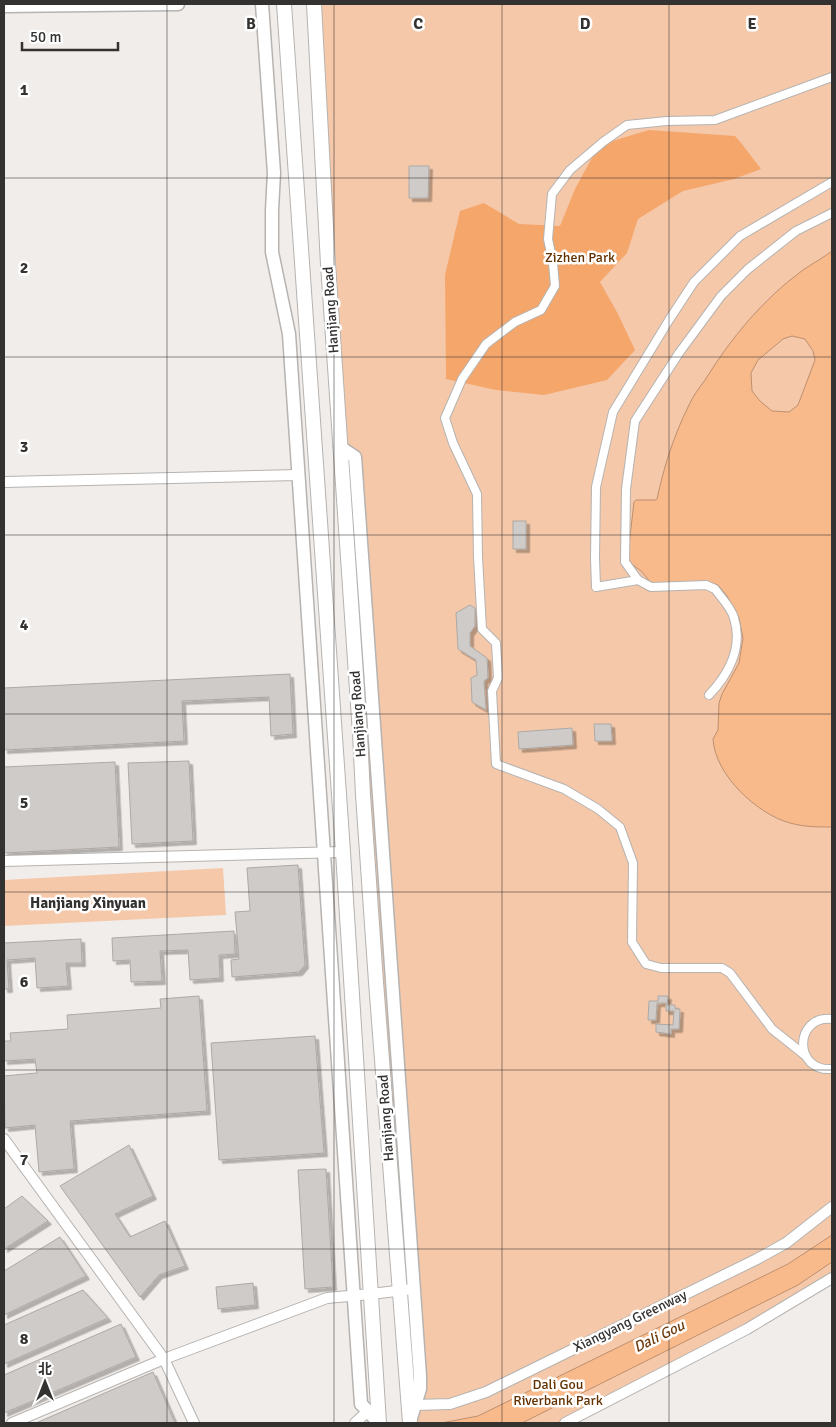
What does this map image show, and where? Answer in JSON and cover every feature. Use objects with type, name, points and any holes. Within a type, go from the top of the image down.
[{"type":"main road","name":"Hanjiang Road","points":[[284,4],[343,852],[379,1423]]},
{"type":"main road","name":"Hanjiang Road","points":[[314,4],[327,254],[360,725],[375,972],[410,1422]]},
{"type":"street","points":[[4,6],[178,4]]},
{"type":"street","points":[[262,4],[274,173],[272,252],[289,334],[361,1404],[379,1423]]},
{"type":"street","points":[[806,1056],[772,1029],[730,973],[722,968],[661,968],[646,964],[632,942],[633,863],[620,827],[598,809],[564,789],[496,764],[492,691],[498,678],[496,643],[482,629],[477,494],[453,444],[445,418],[462,379],[486,344],[515,322],[541,310],[555,286],[548,240],[552,194],[570,170],[603,142],[627,125],[667,121],[715,120],[832,76]]},
{"type":"street","points":[[638,580],[596,588],[596,486],[613,412],[694,282],[740,236],[832,182]]},
{"type":"street","points":[[709,695],[721,683],[732,665],[738,642],[734,616],[715,588],[706,585],[655,588],[638,580],[625,562],[626,489],[636,421],[680,353],[721,296],[748,269],[796,231],[832,213]]},
{"type":"street","points":[[340,447],[355,457],[420,1376],[420,1389],[410,1422]]},
{"type":"street","points":[[4,482],[298,475]]},
{"type":"street","points":[[4,861],[343,852]]},
{"type":"street","points":[[832,1019],[818,1021],[811,1025],[803,1039],[803,1048],[810,1062],[826,1070],[832,1069]]},
{"type":"street","points":[[4,1139],[164,1359],[194,1423]]},
{"type":"street","name":"Xiangyang Greenway","points":[[415,1405],[450,1404],[486,1392],[757,1259],[786,1243],[832,1207]]},
{"type":"street","points":[[565,1423],[747,1328],[832,1278]]},
{"type":"street","points":[[12,1423],[164,1359],[327,1298],[414,1289]]},
{"type":"street","points":[[355,1423],[368,1411]]},
{"type":"green space","name":"Zizhen Park","points":[[314,4],[832,4],[832,1278],[565,1423],[410,1423]]},
{"type":"green space","points":[[649,130],[735,136],[761,169],[734,179],[683,191],[638,219],[627,253],[600,282],[635,350],[607,380],[544,395],[496,390],[446,379],[445,275],[460,211],[484,203],[519,224],[560,226],[575,189],[599,145]]},
{"type":"green space","points":[[223,868],[226,915],[4,926],[4,880]]},
{"type":"water","points":[[832,251],[832,827],[816,827],[790,823],[764,811],[740,791],[721,766],[713,739],[718,730],[719,703],[739,663],[743,638],[739,618],[727,596],[718,585],[712,583],[652,584],[641,571],[629,562],[628,554],[634,502],[636,500],[657,499],[674,439],[696,392],[737,334],[761,306],[788,281]],"holes":[[[792,336],[805,339],[813,351],[815,360],[798,405],[789,412],[772,411],[752,391],[751,373],[758,360],[783,339]]]},
{"type":"water","name":"Dali Gou","points":[[832,1235],[832,1262],[798,1285],[522,1423],[441,1423],[478,1416],[788,1264]]},
{"type":"building","points":[[409,166],[429,166],[428,198],[409,198]]},
{"type":"building","points":[[513,521],[526,521],[526,549],[513,549]]},
{"type":"building","points":[[470,605],[475,608],[475,626],[470,633],[470,646],[487,658],[488,678],[484,681],[486,710],[472,702],[471,678],[477,675],[476,660],[458,649],[456,613]]},
{"type":"building","points":[[290,674],[293,734],[271,736],[269,697],[182,701],[184,741],[4,750],[4,688]]},
{"type":"building","points":[[594,724],[611,724],[612,741],[595,741]]},
{"type":"building","points":[[572,728],[573,745],[519,749],[518,732]]},
{"type":"building","points":[[189,761],[193,841],[132,844],[128,763]]},
{"type":"building","points":[[115,762],[119,847],[4,853],[4,767]]},
{"type":"building","points":[[298,865],[305,965],[299,972],[232,977],[231,960],[239,959],[235,912],[250,911],[247,868]]},
{"type":"building","points":[[234,931],[235,954],[219,955],[220,978],[190,980],[188,950],[160,951],[162,981],[131,982],[130,960],[113,961],[112,938]]},
{"type":"building","points":[[81,939],[82,963],[66,963],[68,986],[37,988],[35,958],[7,960],[9,989],[4,989],[4,943]]},
{"type":"building","points":[[199,996],[207,1111],[70,1121],[74,1169],[39,1172],[35,1125],[5,1128],[4,1076],[37,1073],[35,1059],[4,1061],[4,1041],[11,1041],[10,1033],[68,1029],[67,1015],[161,1008],[160,999]]},
{"type":"building","points":[[658,996],[668,996],[667,1005],[675,1005],[675,1009],[680,1009],[679,1029],[671,1029],[671,1034],[656,1032],[656,1024],[673,1025],[674,1011],[666,1011],[666,1003],[657,1003],[656,1020],[648,1020],[649,1001],[658,1001]]},
{"type":"building","points":[[315,1036],[324,1153],[219,1160],[211,1043]]},
{"type":"building","points":[[129,1145],[153,1196],[115,1214],[130,1237],[165,1221],[185,1266],[159,1275],[140,1297],[60,1186]]},
{"type":"building","points":[[326,1169],[333,1287],[305,1289],[298,1170]]},
{"type":"building","points":[[22,1196],[48,1221],[4,1249],[4,1209]]},
{"type":"building","points":[[60,1237],[86,1276],[4,1315],[4,1271]]},
{"type":"building","points":[[253,1283],[255,1305],[218,1309],[216,1287]]},
{"type":"building","points":[[83,1290],[108,1318],[4,1364],[4,1325]]},
{"type":"building","points":[[121,1324],[136,1357],[4,1413],[4,1375]]},
{"type":"building","points":[[153,1372],[175,1423],[36,1423]]},
{"type":"district","name":"Hanjiang Xinyuan","points":[[88,903]]},
{"type":"park label","name":"Dali Gou Riverbank Park","points":[[558,1392]]}]
